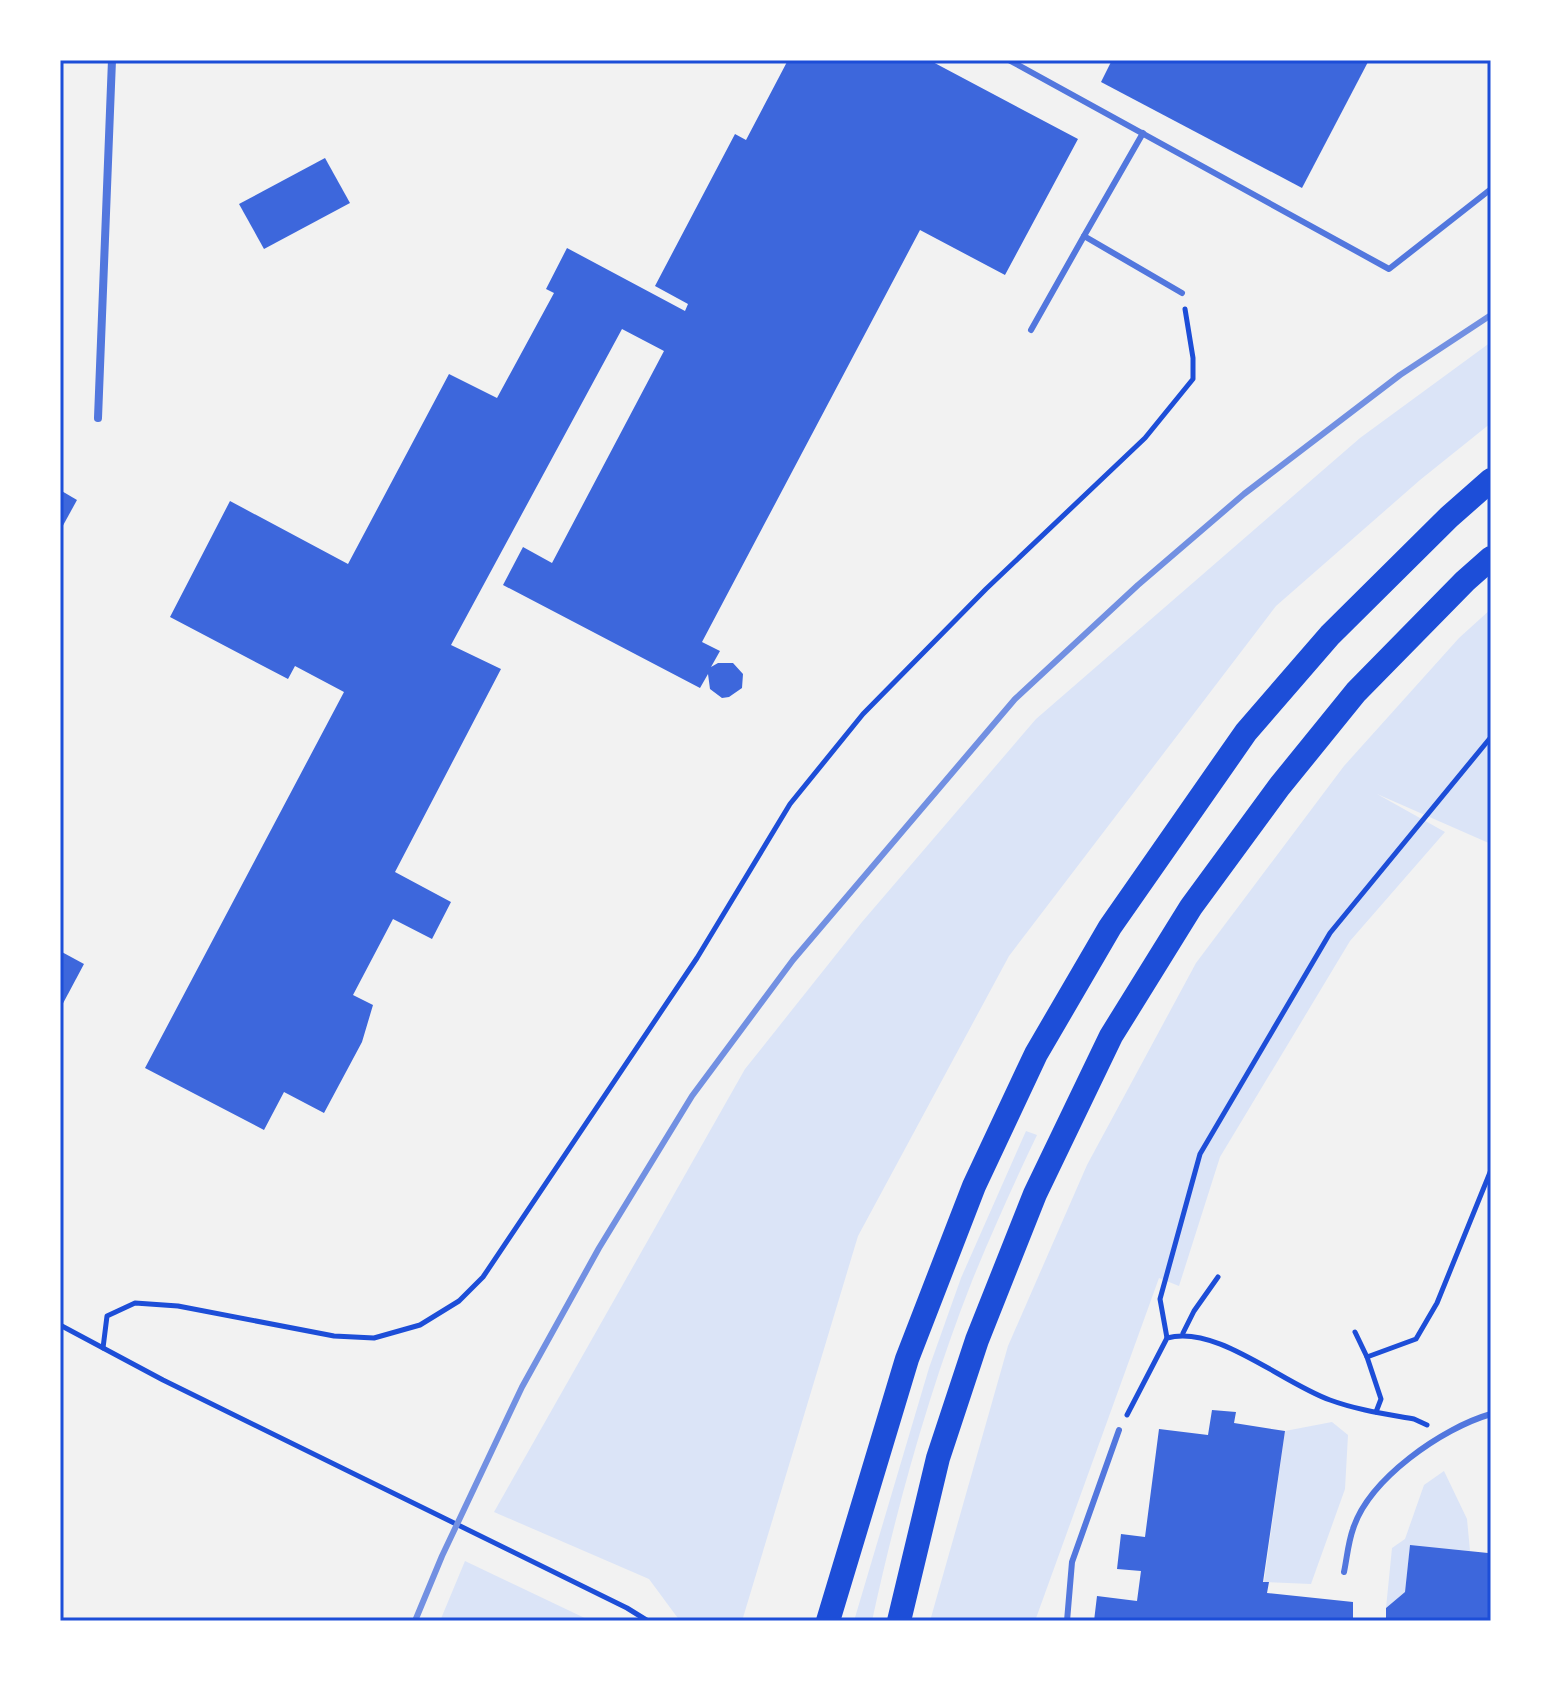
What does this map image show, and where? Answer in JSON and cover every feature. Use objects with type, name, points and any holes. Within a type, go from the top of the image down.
[{"type":"highway","points":[[828,1621],[907,1359],[974,1186],[1044,1041],[1110,927],[1246,732],[1330,635],[1449,517],[1491,480]]},
{"type":"highway","points":[[899,1621],[938,1458],[977,1340],[1035,1194],[1111,1036],[1191,907],[1279,787],[1356,692],[1491,558]]},
{"type":"street","points":[[98,418],[112,60]]},
{"type":"lane","points":[[1009,60],[1389,269],[1491,189]]},
{"type":"lane","points":[[1031,330],[1143,133]]},
{"type":"lane","points":[[1084,236],[1182,293]]},
{"type":"lane","points":[[1344,1572],[1353,1529],[1369,1500],[1401,1465],[1445,1434],[1491,1414]]},
{"type":"lane","points":[[1067,1621],[1072,1562],[1119,1430]]},
{"type":"path","points":[[103,1348],[107,1316],[135,1303],[178,1306],[334,1336],[374,1338],[420,1325],[459,1301],[483,1277],[697,958],[790,804],[863,714],[986,589],[1145,438],[1193,379],[1193,358],[1182,293]]},
{"type":"path","points":[[1119,1430],[1167,1338],[1160,1299],[1200,1154],[1330,933],[1491,737]]},
{"type":"path","points":[[1367,1357],[1416,1339],[1437,1303],[1491,1170]]},
{"type":"path","points":[[1183,1333],[1218,1277]]},
{"type":"path","points":[[60,1325],[163,1380],[578,1583],[648,1621]]},
{"type":"path","points":[[1355,1332],[1381,1399],[1376,1412]]},
{"type":"path","points":[[1167,1338],[1183,1333],[1212,1339],[1299,1387],[1331,1400],[1414,1419],[1445,1434]]},
{"type":"shaded area","points":[[1491,342],[1491,423],[1420,480],[1276,606],[1009,956],[858,1236],[742,1621],[680,1621],[649,1579],[494,1512],[745,1069],[862,922],[1036,719],[1360,438]]},
{"type":"shaded area","points":[[1491,609],[1491,844],[1377,794],[1445,832],[1350,941],[1220,1157],[1179,1286],[1159,1278],[1035,1621],[930,1621],[1008,1346],[1087,1165],[1196,963],[1344,766],[1459,638]]},
{"type":"shaded area","points":[[1026,1131],[1037,1135],[956,1322],[903,1492],[872,1621],[854,1621],[929,1368],[961,1278]]},
{"type":"shaded area","points":[[1332,1422],[1348,1435],[1345,1489],[1311,1584],[1264,1582],[1285,1431]]},
{"type":"shaded area","points":[[1444,1471],[1467,1519],[1470,1551],[1410,1546],[1405,1592],[1386,1608],[1392,1548],[1405,1539],[1424,1485]]},
{"type":"shaded area","points":[[465,1561],[591,1621],[440,1621]]},
{"type":"building","points":[[788,60],[929,60],[1078,139],[1005,275],[920,230],[702,642],[720,651],[711,667],[718,663],[733,663],[743,674],[742,688],[729,697],[722,698],[710,689],[708,674],[700,688],[503,585],[523,547],[552,563],[664,351],[622,329],[451,645],[501,669],[395,872],[451,902],[432,939],[393,919],[353,995],[373,1005],[362,1042],[324,1113],[284,1092],[264,1130],[145,1068],[344,692],[295,666],[288,679],[170,617],[230,501],[348,564],[449,374],[497,398],[554,293],[546,289],[567,248],[685,311],[688,304],[655,286],[735,134],[746,140]]},
{"type":"building","points":[[1112,60],[1369,60],[1302,188],[1101,82]]},
{"type":"building","points":[[325,158],[350,203],[264,249],[239,204]]},
{"type":"building","points":[[60,490],[77,500],[60,531]]},
{"type":"building","points":[[60,951],[84,964],[60,1009]]},
{"type":"building","points":[[1212,1410],[1236,1412],[1234,1423],[1285,1431],[1263,1582],[1269,1582],[1267,1593],[1353,1602],[1353,1621],[1094,1621],[1097,1596],[1137,1601],[1141,1571],[1117,1569],[1121,1534],[1145,1537],[1159,1429],[1208,1435]]},
{"type":"building","points":[[1489,1543],[1491,1621],[1386,1621],[1386,1608],[1405,1592],[1410,1545],[1488,1553]]},
{"type":"railway","points":[[415,1621],[442,1556],[522,1387],[599,1248],[692,1096],[793,960],[1015,699],[1138,585],[1244,494],[1400,375],[1491,315]]}]
